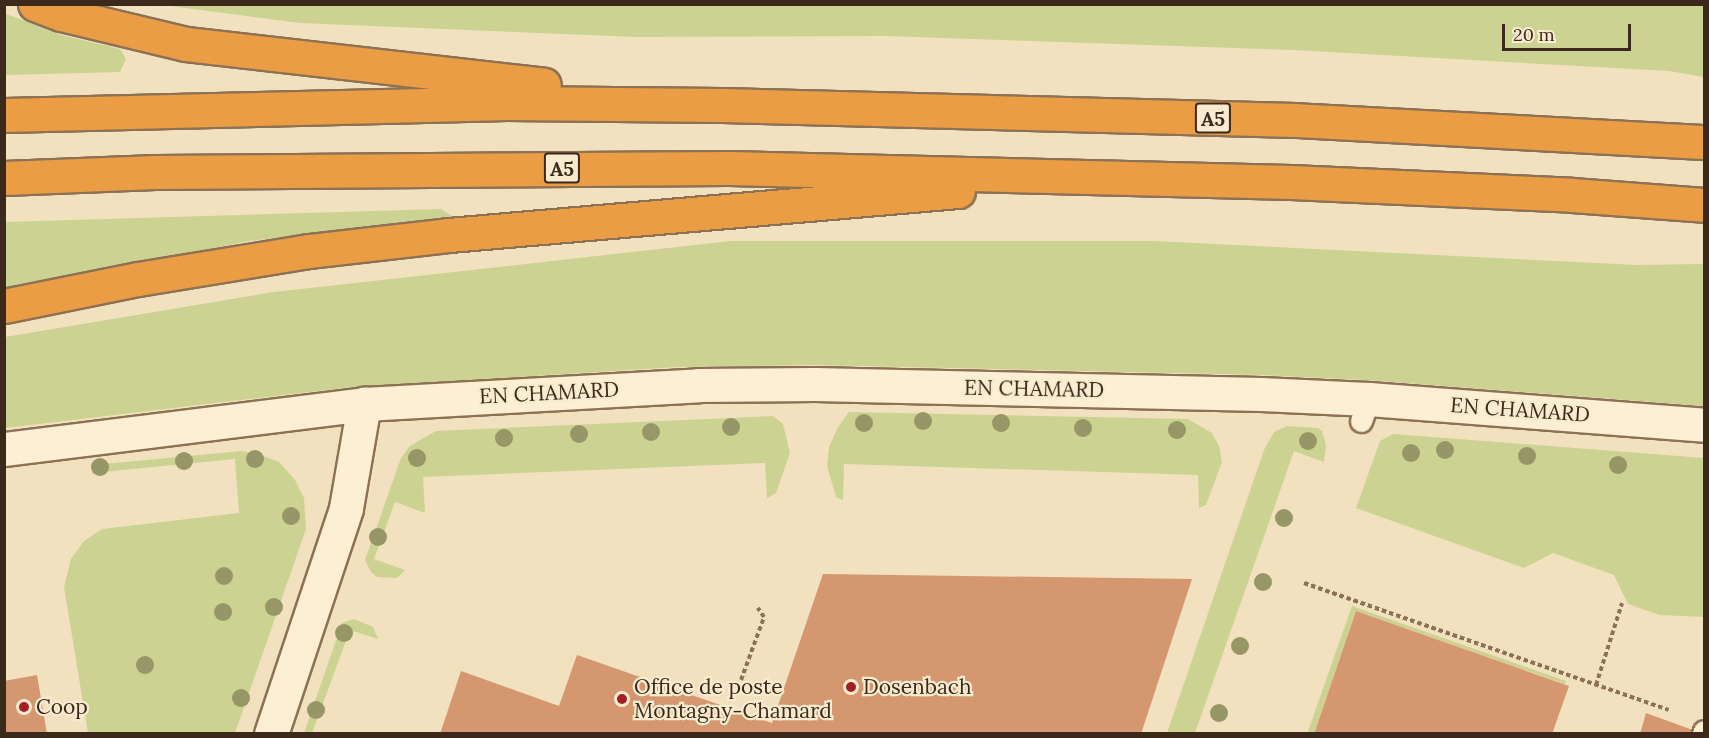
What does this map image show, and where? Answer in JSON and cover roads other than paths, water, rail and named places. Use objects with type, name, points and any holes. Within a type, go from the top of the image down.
[{"type":"highway","points":[[35,4],[61,14],[186,44],[722,105]]},
{"type":"highway","name":"A5","points":[[4,115],[495,104],[722,105],[1295,120],[1704,142]]},
{"type":"highway","name":"A5","points":[[4,178],[155,172],[682,168],[1315,183],[1572,195],[1704,205]]},
{"type":"highway","points":[[4,306],[138,279],[309,252],[426,238],[1119,177]]},
{"type":"street","name":"EN CHAMARD","points":[[4,449],[364,404],[699,385],[804,384],[1704,425]]},
{"type":"street","points":[[271,734],[346,508],[364,404]]},
{"type":"place","name":"Dosenbach","points":[[851,687]]},
{"type":"place","name":"Office de poste Montagny-Chamard","points":[[622,699]]},
{"type":"place","name":"Coop","points":[[24,707]]}]
